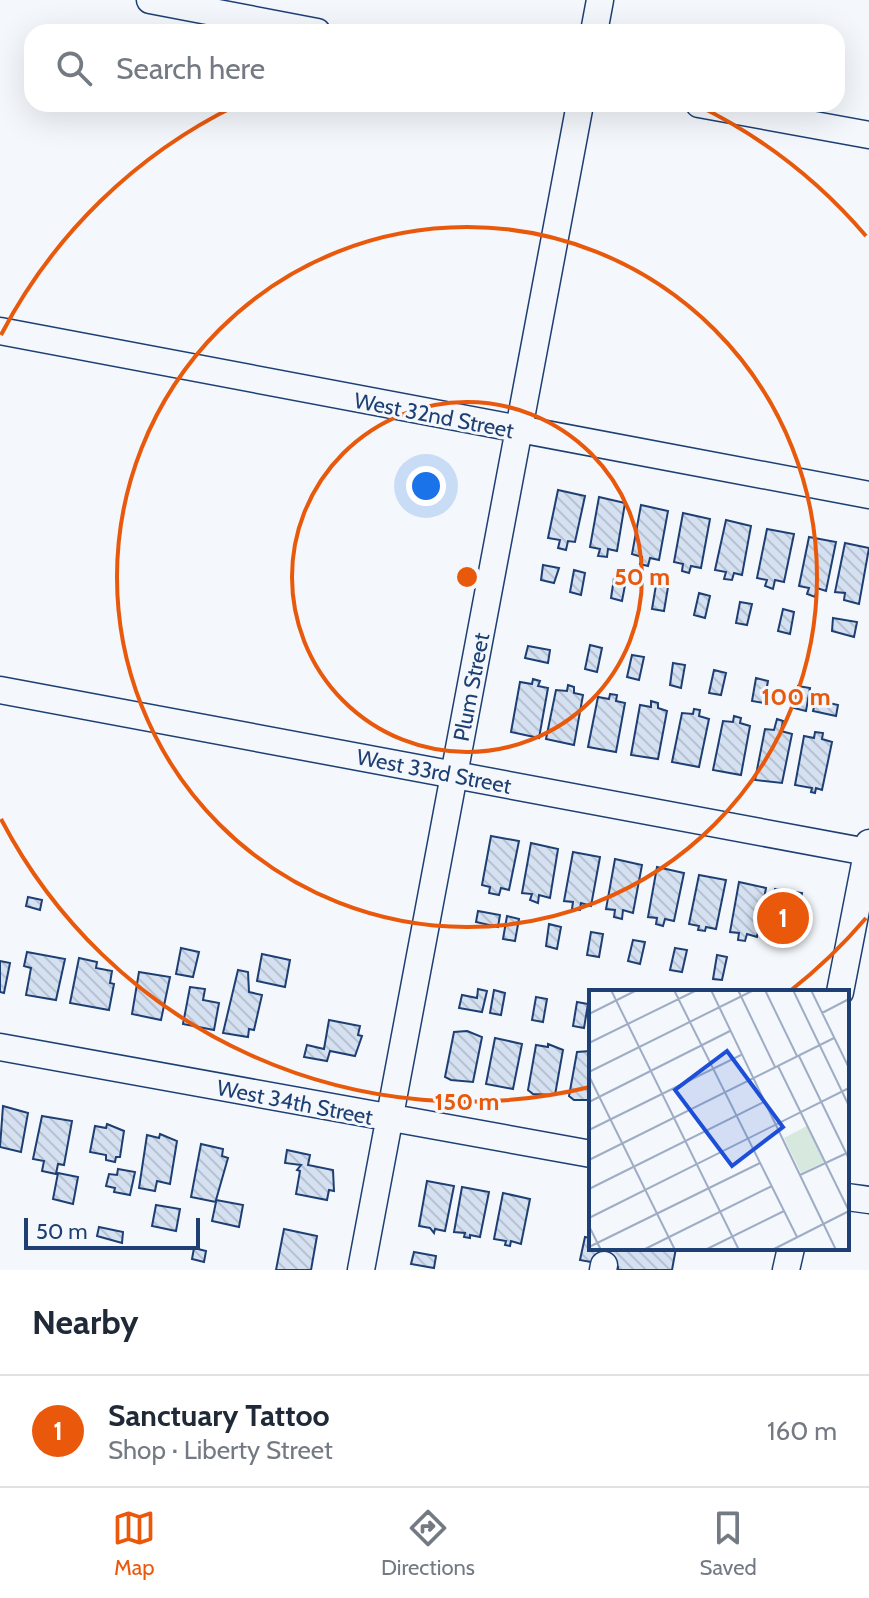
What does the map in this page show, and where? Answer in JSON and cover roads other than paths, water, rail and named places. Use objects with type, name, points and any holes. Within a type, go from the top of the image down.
[{"type":"street","points":[[150,0],[275,24]]},
{"type":"street","points":[[596,24],[600,0]]},
{"type":"street","name":"Plum Street","points":[[361,1270],[578,112]]},
{"type":"street","points":[[743,112],[869,135]]},
{"type":"street","name":"West 32nd Street","points":[[0,331],[869,495]]},
{"type":"street","name":"West 33rd Street","points":[[0,690],[454,775],[868,847]]},
{"type":"street","points":[[840,990],[868,847]]},
{"type":"street","name":"West 34th Street","points":[[0,1047],[389,1120],[589,1154]]},
{"type":"street","points":[[849,1197],[869,1200]]},
{"type":"street","points":[[786,1270],[791,1250]]},
{"type":"place","name":"Sanctuary Tattoo","points":[[783,918]]}]
